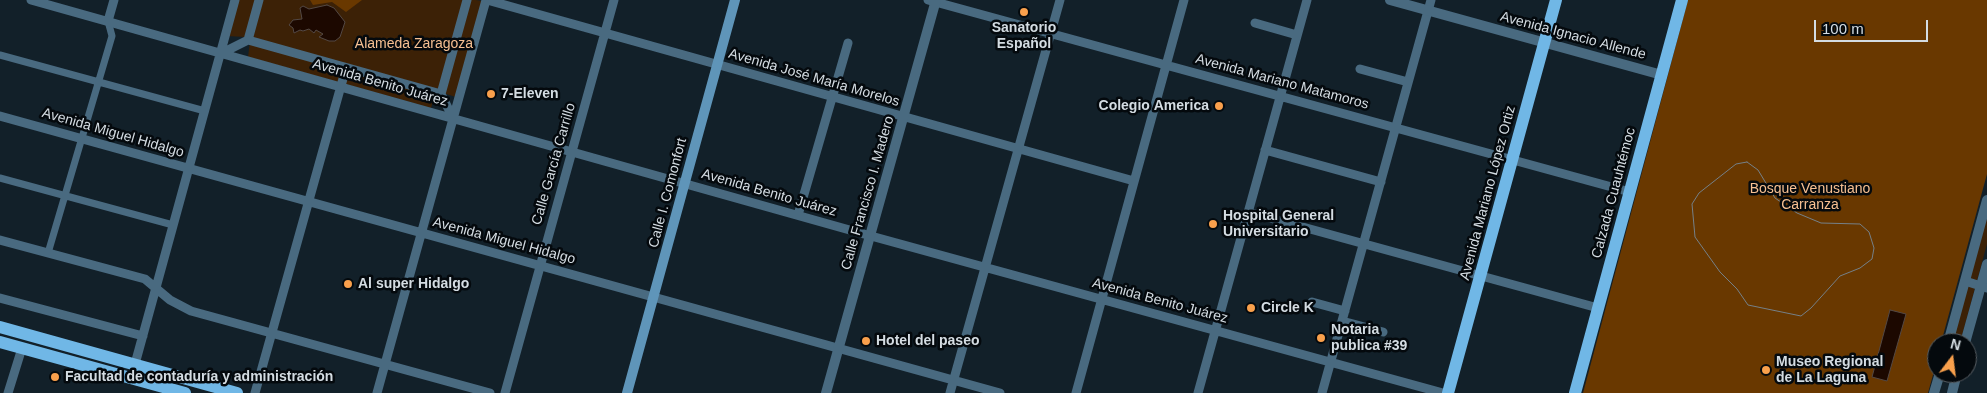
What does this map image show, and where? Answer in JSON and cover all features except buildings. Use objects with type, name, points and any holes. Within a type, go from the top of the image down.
[{"type":"main road","name":"Calle I. Comonfort","points":[[627,393],[735,0]]},
{"type":"main road","name":"Avenida Mariano López Ortiz","points":[[1448,393],[1556,0]]},
{"type":"main road","name":"Calzada Cuauhtémoc","points":[[1575,393],[1682,0]]},
{"type":"main road","points":[[0,326],[237,393]]},
{"type":"main road","points":[[0,342],[185,393]]},
{"type":"street","name":"Avenida Benito Juárez","points":[[31,0],[871,236],[1443,393]]},
{"type":"street","points":[[48,253],[112,36],[108,21],[114,0]]},
{"type":"street","points":[[135,364],[236,0]]},
{"type":"street","points":[[248,40],[259,0]]},
{"type":"street","points":[[453,118],[441,94],[467,0]]},
{"type":"street","points":[[377,393],[486,0]]},
{"type":"street","name":"Avenida José María Morelos","points":[[486,0],[1134,181]]},
{"type":"street","name":"Calle García Carrillo","points":[[505,393],[614,0]]},
{"type":"street","points":[[950,393],[1060,0]]},
{"type":"street","points":[[1076,393],[1184,0]]},
{"type":"street","points":[[1198,393],[1307,0]]},
{"type":"street","name":"Avenida Ignacio Allende","points":[[1390,0],[1662,75]]},
{"type":"street","points":[[1322,393],[1431,0]]},
{"type":"street","name":"Avenida Mariano Matamoros","points":[[933,1],[1630,192]]},
{"type":"street","name":"Calle Francisco I. Madero","points":[[826,393],[904,117],[933,1]]},
{"type":"street","points":[[1254,23],[1297,34]]},
{"type":"street","points":[[222,53],[248,40],[441,94]]},
{"type":"street","points":[[798,215],[848,43]]},
{"type":"street","points":[[0,55],[205,111]]},
{"type":"street","points":[[255,393],[346,68]]},
{"type":"street","points":[[1360,69],[1408,82]]},
{"type":"street","name":"Avenida Miguel Hidalgo","points":[[0,116],[1000,393]]},
{"type":"street","points":[[1265,150],[1380,182]]},
{"type":"street","points":[[0,178],[173,225]]},
{"type":"street","points":[[1951,333],[1987,200]]},
{"type":"street","points":[[1248,212],[1598,308]]},
{"type":"street","points":[[0,240],[138,276],[156,287],[170,300],[191,311],[490,393]]},
{"type":"street","points":[[1968,333],[1984,287],[1987,264]]},
{"type":"street","points":[[1964,281],[1984,287]]},
{"type":"street","points":[[0,298],[142,336]]},
{"type":"street","points":[[1312,302],[1345,311]]},
{"type":"street","points":[[1342,321],[1383,332]]},
{"type":"street","points":[[8,393],[22,348]]},
{"type":"green space","points":[[237,0],[256,0],[245,37],[227,36]]},
{"type":"green space","name":"Alameda Zaragoza","points":[[262,0],[482,1],[456,97],[446,94],[435,95],[431,108],[248,57],[250,41]]},
{"type":"green space","points":[[310,0],[362,0],[346,12],[332,2],[313,5]]},
{"type":"green space","name":"Bosque Venustiano Carranza","points":[[1688,0],[1987,0],[1987,174],[1944,333],[1927,333],[1927,383],[1931,383],[1928,393],[1583,393]]},
{"type":"green space","points":[[1987,209],[1987,244],[1963,333],[1953,333]]},
{"type":"shaded area","points":[[327,5],[334,8],[345,22],[340,37],[335,41],[329,41],[319,37],[323,34],[316,30],[314,33],[309,29],[294,33],[293,28],[289,25],[293,20],[302,19],[300,8],[303,6],[309,9]]},
{"type":"shaded area","points":[[1890,310],[1906,314],[1887,381],[1872,377]]},
{"type":"tram line","points":[[1747,162],[1758,170],[1775,198],[1797,213],[1821,223],[1860,224],[1869,232],[1874,248],[1872,259],[1860,268],[1840,276],[1811,308],[1801,316],[1748,305],[1737,289],[1720,272],[1695,237],[1692,204],[1699,193],[1736,164],[1747,162]]},
{"type":"place","name":"Sanatorio Español","points":[[1024,12]]},
{"type":"place","name":"7-Eleven","points":[[491,94]]},
{"type":"place","name":"Colegio America","points":[[1219,106]]},
{"type":"place","name":"Hospital General Universitario","points":[[1213,224]]},
{"type":"place","name":"Al super Hidalgo","points":[[348,284]]},
{"type":"place","name":"Circle K","points":[[1251,308]]},
{"type":"place","name":"Notaria publica #39","points":[[1321,338]]},
{"type":"place","name":"Hotel del paseo","points":[[866,341]]},
{"type":"place","name":"Museo Regional de La Laguna","points":[[1766,370]]},
{"type":"place","name":"Facultad de contaduría y administración","points":[[55,377]]}]
